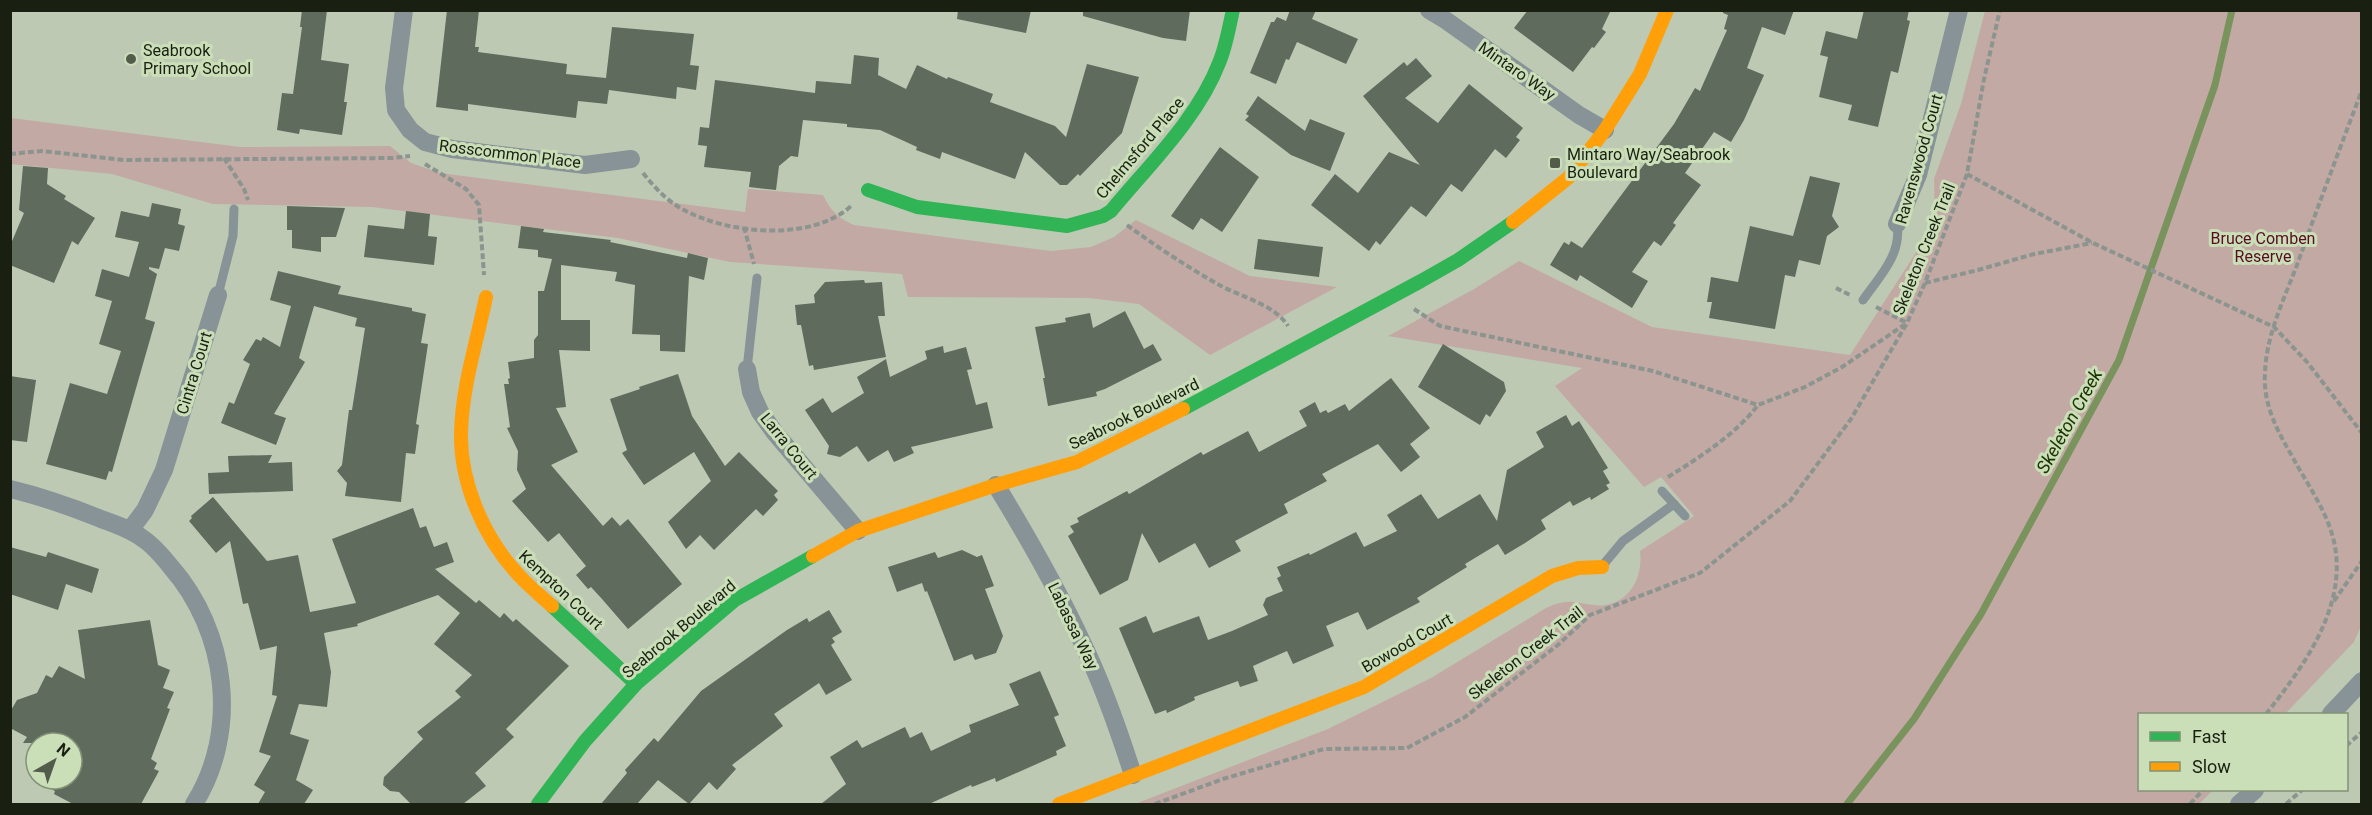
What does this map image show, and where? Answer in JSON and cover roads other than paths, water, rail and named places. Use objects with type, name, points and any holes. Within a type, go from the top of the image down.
[{"type":"street","name":"Rosscommon Place","points":[[404,10],[394,88],[396,110],[422,148],[452,149],[585,165],[631,159]]},
{"type":"street","name":"Chelmsford Place","points":[[868,190],[917,207],[1067,226],[1103,216],[1112,211],[1193,112],[1206,92],[1220,62],[1233,10]]},
{"type":"street","name":"Mintaro Way","points":[[1429,10],[1579,115],[1605,130]]},
{"type":"street","name":"Seabrook Boulevard","points":[[538,804],[585,741],[636,684],[735,600],[858,531],[996,485],[1077,462],[1159,422],[1458,260],[1568,178],[1605,130],[1640,74],[1667,10]]},
{"type":"street","name":"Ravenswood Court","points":[[1897,224],[1918,175],[1959,10]]},
{"type":"street","name":"Cintra Court","points":[[130,530],[154,493],[164,470],[218,295]]},
{"type":"street","name":"Kempton Court","points":[[486,297],[464,400],[461,434],[466,476],[479,514],[495,545],[516,572],[636,684]]},
{"type":"street","name":"Larra Court","points":[[747,369],[751,392],[760,412],[858,531]]},
{"type":"street","name":"Labassa Way","points":[[996,485],[1044,567],[1083,644],[1111,710],[1133,776]]},
{"type":"street","points":[[10,489],[54,499],[130,530],[152,546],[181,578],[198,608],[216,652],[222,693],[220,729],[199,803]]},
{"type":"street","name":"Bowood Court","points":[[1059,804],[1364,687],[1552,576],[1578,568],[1602,567]]},
{"type":"street","points":[[2332,713],[2361,683]]},
{"type":"street","points":[[2240,804],[2253,791]]},
{"type":"lane","name":"Cintra Court","points":[[218,295],[235,221],[234,208]]},
{"type":"lane","name":"Ravenswood Court","points":[[1863,300],[1896,252],[1899,235],[1897,224]]},
{"type":"lane","name":"Larra Court","points":[[747,369],[757,278]]},
{"type":"lane","points":[[1662,491],[1685,516]]},
{"type":"lane","name":"Bowood Court","points":[[1602,567],[1623,541],[1674,504]]},
{"type":"waterway","name":"Skeleton Creek","points":[[1847,804],[1914,719],[1981,614],[2119,360],[2215,85],[2232,10]]},
{"type":"place","name":"Seabrook Primary School","points":[[131,59]]},
{"type":"place","name":"Mintaro Way/Seabrook Boulevard","points":[[1555,163]]},
{"type":"park label","name":"Bruce Comben Reserve","points":[[2263,247]]}]
